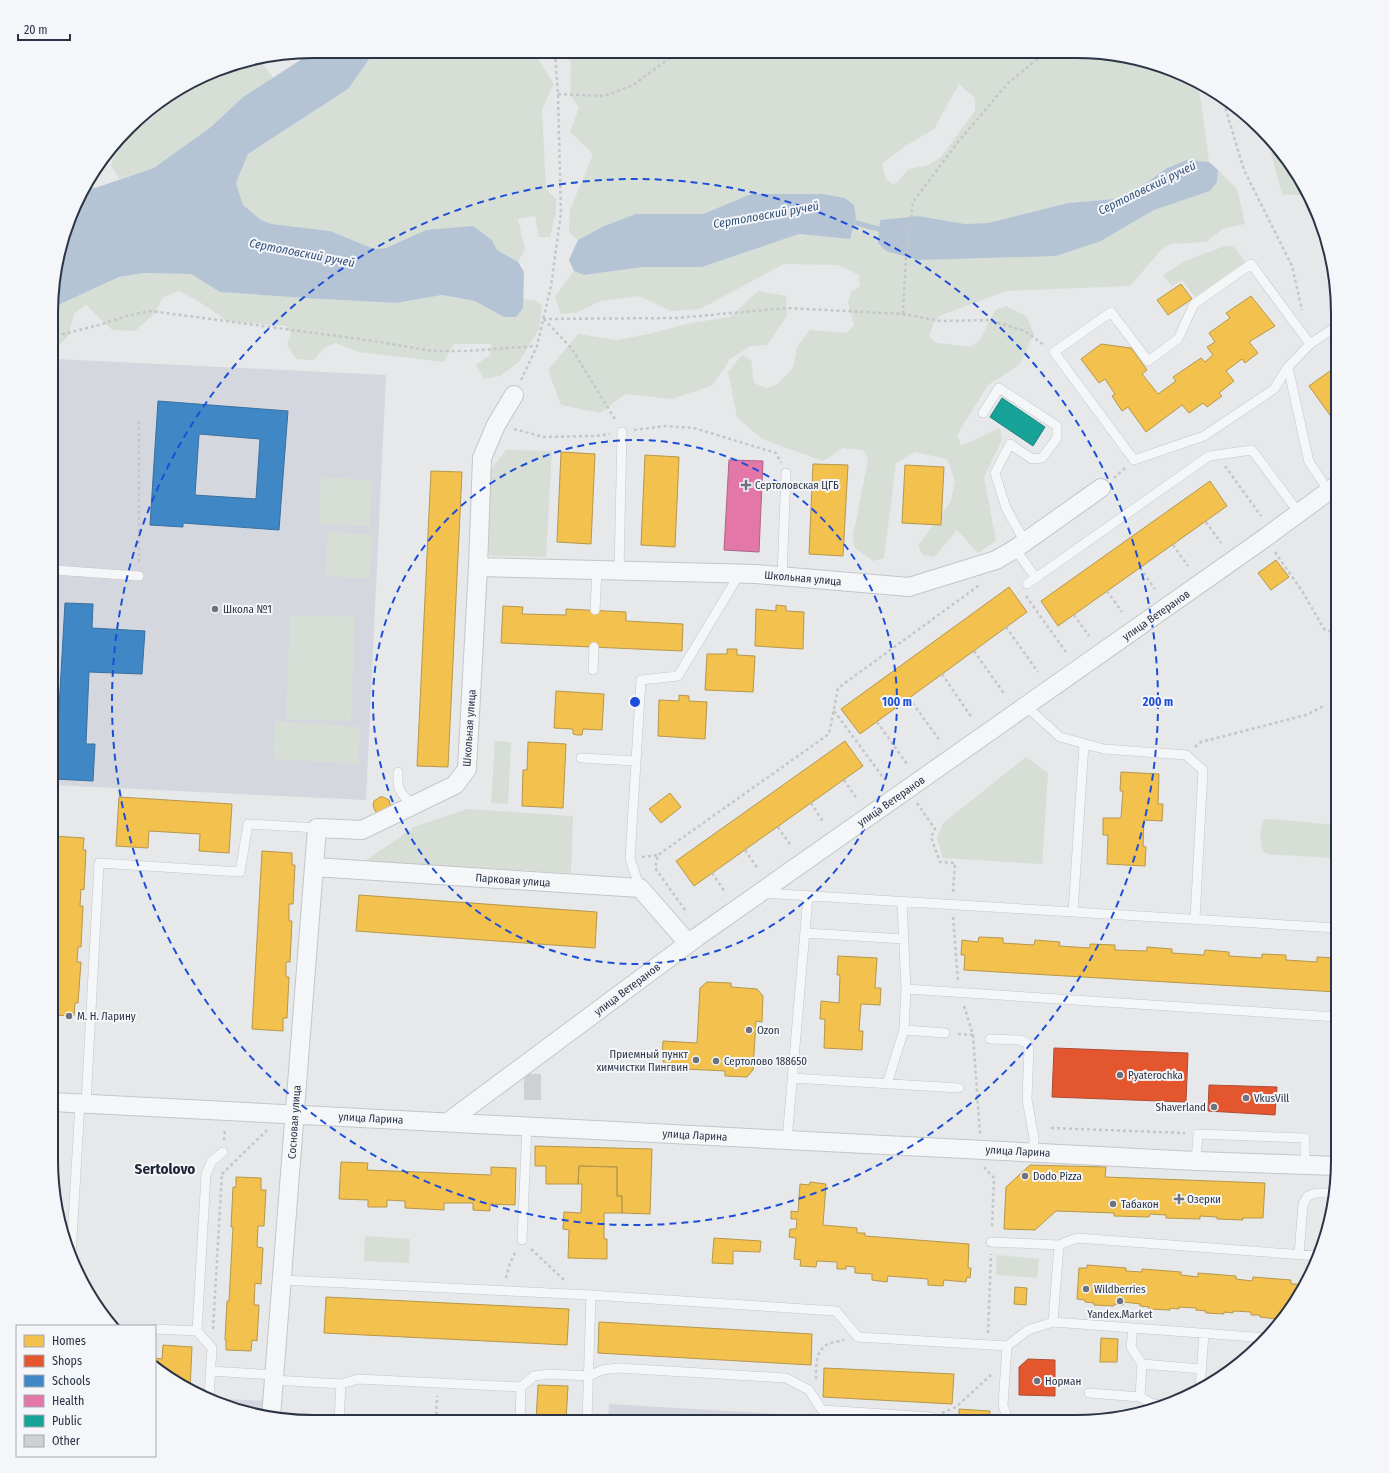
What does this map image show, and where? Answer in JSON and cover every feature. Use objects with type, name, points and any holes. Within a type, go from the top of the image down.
[{"type":"street","name":"Школьная улица","points":[[317,828],[362,830],[455,785],[468,769],[482,458],[496,424],[514,395]]},
{"type":"street","name":"Школьная улица","points":[[478,567],[740,573],[909,587],[996,560],[1020,546],[1101,488]]},
{"type":"street","name":"улица Ветеранов","points":[[448,1122],[688,943],[1299,513],[1331,495]]},
{"type":"street","name":"Сосновая улица","points":[[271,1412],[317,828]]},
{"type":"street","name":"Парковая улица","points":[[314,867],[640,888]]},
{"type":"street","points":[[640,888],[688,943]]},
{"type":"street","name":"улица Ларина","points":[[58,1102],[1196,1161],[1331,1166]]},
{"type":"lane","points":[[1310,344],[1251,264],[1194,304],[1178,339],[1148,361],[1111,312],[1054,352],[1134,460],[1204,436],[1274,389],[1288,367],[1310,344],[1331,330]]},
{"type":"lane","points":[[1288,367],[1309,462],[1331,488]]},
{"type":"lane","points":[[983,413],[999,388],[1057,426],[1057,438],[1042,458],[1032,459],[1010,444],[995,473],[1020,546],[1036,578]]},
{"type":"lane","points":[[619,571],[622,432]]},
{"type":"lane","points":[[1028,584],[1209,456],[1252,450],[1299,513]]},
{"type":"lane","points":[[782,576],[786,473]]},
{"type":"lane","points":[[58,570],[139,576]]},
{"type":"lane","points":[[596,610],[597,570]]},
{"type":"lane","points":[[640,888],[630,859],[640,680],[678,676],[740,573]]},
{"type":"lane","points":[[593,670],[594,647]]},
{"type":"lane","points":[[1026,706],[1060,737],[1104,749],[1186,755],[1203,770],[1195,920]]},
{"type":"lane","points":[[1073,912],[1084,744]]},
{"type":"lane","points":[[581,758],[636,761]]},
{"type":"lane","points":[[398,772],[397,785],[400,792],[413,806]]},
{"type":"lane","points":[[72,1242],[99,864],[240,872],[248,824],[317,828]]},
{"type":"lane","points":[[759,893],[1331,928]]},
{"type":"lane","points":[[787,1140],[808,896]]},
{"type":"lane","points":[[887,1084],[904,1030],[906,989],[902,902]]},
{"type":"lane","points":[[805,933],[904,939]]},
{"type":"lane","points":[[906,989],[1331,1016]]},
{"type":"lane","points":[[904,1030],[945,1033]]},
{"type":"lane","points":[[990,1040],[1020,1040],[1027,1042],[1029,1049],[1027,1099],[1034,1138],[1034,1152]]},
{"type":"lane","points":[[792,1078],[959,1088]]},
{"type":"lane","points":[[522,1240],[527,1126]]},
{"type":"lane","points":[[1196,1161],[1198,1134],[1305,1138],[1305,1164]]},
{"type":"lane","points":[[209,1393],[212,1348],[197,1331],[206,1174],[212,1161],[223,1152]]},
{"type":"lane","points":[[1299,1255],[1303,1204],[1308,1196],[1316,1193],[1329,1194]]},
{"type":"lane","points":[[992,1242],[1059,1245],[1077,1238],[1313,1256]]},
{"type":"lane","points":[[1053,1322],[1059,1245]]},
{"type":"lane","points":[[282,1280],[579,1294],[836,1311],[858,1337],[1007,1346],[1028,1330],[1053,1322],[1259,1337]]},
{"type":"lane","points":[[587,1415],[591,1295]]},
{"type":"lane","points":[[1132,1328],[1131,1346],[1142,1364],[1140,1397]]},
{"type":"lane","points":[[156,1329],[197,1331]]},
{"type":"lane","points":[[1201,1383],[1204,1333]]},
{"type":"lane","points":[[1006,1415],[1003,1405],[1007,1346]]},
{"type":"lane","points":[[1142,1364],[1202,1369]]},
{"type":"lane","points":[[210,1371],[341,1384],[358,1379],[521,1387],[534,1376],[550,1374],[589,1376],[602,1370],[618,1368],[786,1378],[809,1390],[822,1410],[883,1415]]},
{"type":"lane","points":[[339,1415],[341,1384]]},
{"type":"lane","points":[[520,1415],[521,1387]]},
{"type":"lane","points":[[1089,1393],[1140,1397],[1149,1404]]},
{"type":"path","points":[[514,395],[537,346],[551,286],[561,213],[558,94],[555,58]]},
{"type":"path","points":[[558,94],[604,96],[633,85],[670,58]]},
{"type":"path","points":[[903,314],[906,256],[913,202],[958,142],[1008,83],[1039,58]]},
{"type":"path","points":[[1225,108],[1244,170],[1292,266],[1303,312]]},
{"type":"path","points":[[543,319],[678,318],[786,308],[903,314],[941,321],[989,320],[1025,332],[1054,352]]},
{"type":"path","points":[[58,335],[99,325],[130,314],[151,311],[374,341],[432,351],[466,351],[537,346]]},
{"type":"path","points":[[543,319],[572,349],[622,432]]},
{"type":"path","points":[[139,421],[139,576]]},
{"type":"path","points":[[496,424],[544,437],[594,436],[665,426],[694,428],[776,453],[786,473]]},
{"type":"path","points":[[1218,455],[1261,516]]},
{"type":"path","points":[[1101,488],[1134,460]]},
{"type":"path","points":[[1206,522],[1221,543]]},
{"type":"path","points":[[1173,545],[1188,566]]},
{"type":"path","points":[[1273,550],[1302,591],[1324,629],[1331,632]]},
{"type":"path","points":[[1140,568],[1155,589]]},
{"type":"path","points":[[685,910],[655,868],[658,855],[829,734],[838,688],[987,580]]},
{"type":"path","points":[[1028,584],[1026,596],[1066,652]]},
{"type":"path","points":[[1107,591],[1122,612]]},
{"type":"path","points":[[1074,615],[1089,636]]},
{"type":"path","points":[[1006,627],[1038,672]]},
{"type":"path","points":[[974,651],[1005,695]]},
{"type":"path","points":[[942,674],[972,718]]},
{"type":"path","points":[[909,698],[940,741]]},
{"type":"path","points":[[1186,755],[1201,742],[1306,714],[1331,703]]},
{"type":"path","points":[[834,711],[884,780]]},
{"type":"path","points":[[877,722],[907,764]]},
{"type":"path","points":[[844,780],[857,799]]},
{"type":"path","points":[[907,789],[935,829],[931,838],[940,862],[955,863],[952,904]]},
{"type":"path","points":[[811,803],[824,822]]},
{"type":"path","points":[[778,827],[791,846]]},
{"type":"path","points":[[745,850],[758,869]]},
{"type":"path","points":[[712,873],[726,892]]},
{"type":"path","points":[[954,923],[958,974]]},
{"type":"path","points":[[960,992],[973,1035],[980,1138]]},
{"type":"path","points":[[212,1348],[226,1110]]},
{"type":"path","points":[[222,1175],[273,1125]]},
{"type":"path","points":[[1051,1128],[1198,1134]]},
{"type":"path","points":[[503,1291],[510,1263],[522,1240],[579,1294]]},
{"type":"path","points":[[817,1362],[820,1352],[827,1344],[858,1337]]},
{"type":"path","points":[[939,1415],[956,1407],[1006,1361]]},
{"type":"path","points":[[436,1415],[437,1383]]},
{"type":"shaded area","points":[[370,58],[538,58],[554,84],[542,109],[546,189],[556,199],[556,212],[550,237],[539,237],[535,216],[518,219],[525,249],[518,262],[497,250],[492,240],[426,230],[386,248],[374,249],[330,231],[272,224],[261,220],[243,205],[236,183],[248,154],[348,89]]},
{"type":"shaded area","points":[[569,58],[1076,58],[1110,60],[1126,63],[1174,77],[1199,89],[1209,162],[1186,160],[1165,169],[1136,191],[1115,199],[1068,203],[988,223],[965,224],[918,216],[880,220],[1101,241],[1154,210],[1210,191],[1217,182],[1218,170],[1237,189],[1245,224],[1224,228],[1206,242],[1171,244],[1161,250],[1130,286],[1006,291],[939,316],[933,325],[929,336],[937,343],[971,347],[980,340],[995,310],[1006,306],[1026,316],[1034,334],[1019,365],[988,385],[957,435],[961,446],[1000,428],[1002,440],[984,477],[996,541],[978,553],[957,530],[934,557],[923,555],[918,546],[951,501],[955,480],[947,459],[915,452],[896,463],[884,558],[873,561],[854,547],[853,536],[868,460],[863,450],[843,448],[823,461],[762,439],[737,417],[728,372],[742,355],[751,360],[754,383],[766,388],[777,385],[793,368],[797,347],[810,330],[846,333],[854,325],[848,303],[851,292],[860,286],[859,275],[838,265],[784,264],[700,309],[671,311],[639,296],[601,301],[576,313],[561,314],[555,297],[574,271],[584,275],[643,267],[702,267],[799,234],[850,239],[845,198],[823,194],[751,194],[703,214],[636,214],[604,226],[578,240],[569,232],[570,210],[593,154],[570,132],[579,108],[570,94],[571,63]],"holes":[[[959,84],[975,98],[975,111],[941,157],[929,165],[909,169],[894,185],[886,179],[882,164],[904,147],[934,129]]]},
{"type":"shaded area","points":[[263,64],[273,78],[243,97],[211,127],[154,168],[120,179],[111,166],[114,154],[135,131],[171,101],[200,84],[215,77],[247,67]]},
{"type":"shaded area","points":[[1270,147],[1288,171],[1303,196],[1282,194]]},
{"type":"shaded area","points":[[1225,246],[1234,247],[1245,262],[1195,297],[1182,280],[1172,286],[1163,275],[1185,261]]},
{"type":"shaded area","points":[[144,273],[191,274],[220,292],[304,298],[396,303],[441,295],[476,301],[504,317],[523,308],[523,299],[535,300],[542,305],[539,329],[519,362],[500,376],[484,379],[476,365],[490,355],[491,344],[454,344],[444,362],[359,352],[335,343],[323,349],[314,360],[296,359],[287,344],[291,333],[286,326],[228,321],[198,301],[179,291],[163,297],[154,314],[135,331],[112,330],[86,305],[74,314],[68,336],[58,347],[58,305],[119,277]]},
{"type":"shaded area","points":[[758,291],[786,296],[787,316],[767,345],[750,346],[730,359],[713,385],[672,399],[625,394],[600,413],[561,405],[548,370],[578,334],[616,340],[649,334],[691,323],[730,317]]},
{"type":"shaded area","name":"Школа №1","points":[[58,359],[386,375],[366,800],[58,785]]},
{"type":"shaded area","points":[[506,450],[552,451],[546,557],[492,556],[488,554],[490,471]]},
{"type":"shaded area","points":[[321,477],[372,480],[370,526],[319,524]]},
{"type":"shaded area","points":[[328,532],[373,535],[370,579],[325,576]]},
{"type":"shaded area","points":[[290,615],[355,617],[351,721],[286,719]]},
{"type":"shaded area","points":[[275,721],[360,727],[358,764],[273,759]]},
{"type":"shaded area","points":[[495,741],[511,742],[508,804],[491,803]]},
{"type":"shaded area","points":[[1026,757],[1048,773],[1042,864],[943,858],[937,838],[943,823]]},
{"type":"shaded area","points":[[467,809],[573,816],[571,873],[365,861],[414,827]]},
{"type":"shaded area","points":[[1269,819],[1331,824],[1331,858],[1267,854],[1263,851],[1260,836],[1264,820]]},
{"type":"shaded area","points":[[365,1236],[410,1239],[409,1263],[364,1261]]},
{"type":"shaded area","points":[[997,1255],[1039,1259],[1037,1278],[996,1275]]},
{"type":"shaded area","points":[[224,1399],[267,1401],[266,1411]]},
{"type":"shaded area","points":[[609,1404],[798,1415],[608,1415]]},
{"type":"water","points":[[370,58],[348,89],[248,154],[236,183],[243,205],[261,220],[272,224],[330,231],[374,249],[386,248],[426,230],[473,226],[492,240],[497,250],[518,262],[524,272],[523,308],[516,317],[504,317],[475,301],[442,295],[396,303],[220,292],[191,274],[144,273],[119,277],[58,305],[60,279],[67,247],[77,215],[91,188],[95,188],[154,168],[211,127],[243,97],[302,59]]},
{"type":"water","points":[[1186,160],[1209,162],[1218,170],[1217,182],[1210,191],[1154,210],[1101,241],[1056,256],[918,260],[886,251],[878,243],[880,220],[918,216],[965,224],[988,223],[1068,203],[1115,199],[1136,191],[1165,169]]},
{"type":"water","points":[[751,194],[823,194],[845,198],[854,205],[856,217],[850,239],[799,234],[702,267],[643,267],[584,275],[574,271],[569,260],[578,240],[604,226],[636,214],[703,214]]},
{"type":"building: Homes","points":[[1181,284],[1192,299],[1168,315],[1157,300]]},
{"type":"building: Homes","points":[[1251,296],[1275,326],[1249,342],[1258,353],[1245,363],[1242,359],[1226,371],[1234,381],[1219,393],[1222,396],[1207,407],[1203,403],[1189,413],[1182,405],[1146,432],[1128,407],[1122,411],[1112,396],[1115,394],[1105,379],[1099,383],[1081,359],[1101,344],[1131,348],[1147,370],[1142,374],[1158,394],[1176,381],[1173,377],[1201,358],[1205,362],[1213,355],[1207,347],[1215,342],[1209,333],[1230,318],[1226,313]]},
{"type":"building: Homes","points":[[1331,370],[1331,417],[1309,386]]},
{"type":"building: Homes","points":[[561,452],[595,454],[591,544],[557,542]]},
{"type":"building: Homes","points":[[645,455],[679,457],[675,547],[641,545]]},
{"type":"building: Homes","points":[[813,464],[848,465],[843,556],[809,554]]},
{"type":"building: Homes","points":[[905,465],[944,467],[941,525],[902,523]]},
{"type":"building: Homes","points":[[431,471],[462,472],[448,767],[417,766]]},
{"type":"building: Homes","points":[[1210,481],[1227,506],[1058,626],[1041,601]]},
{"type":"building: Homes","points":[[1276,560],[1289,577],[1271,590],[1258,573]]},
{"type":"building: Homes","points":[[1009,587],[1027,612],[860,734],[841,709]]},
{"type":"building: Homes","points":[[776,605],[786,606],[786,611],[804,612],[803,649],[755,646],[756,609],[776,611]]},
{"type":"building: Homes","points":[[503,606],[523,607],[522,614],[566,615],[566,609],[626,612],[626,621],[683,624],[682,651],[501,643]]},
{"type":"building: Homes","points":[[727,649],[737,649],[737,655],[755,656],[753,692],[705,690],[707,654],[727,654]]},
{"type":"building: Homes","points":[[556,691],[604,694],[602,730],[583,729],[582,735],[577,735],[573,734],[573,729],[554,728]]},
{"type":"building: Homes","points":[[679,695],[689,696],[689,701],[707,702],[705,739],[658,736],[659,700],[679,701]]},
{"type":"building: Homes","points":[[845,741],[863,766],[694,886],[676,861]]},
{"type":"building: Homes","points":[[528,742],[566,744],[563,808],[522,806],[523,770],[527,770]]},
{"type":"building: Homes","points":[[1121,772],[1159,774],[1158,804],[1163,804],[1162,821],[1144,820],[1143,846],[1146,847],[1145,866],[1107,864],[1108,835],[1103,835],[1103,818],[1121,818],[1123,791],[1120,791]]},
{"type":"building: Homes","points":[[670,793],[681,807],[661,823],[649,809]]},
{"type":"building: Homes","points":[[119,797],[232,804],[229,853],[199,851],[200,834],[149,831],[148,848],[116,846]]},
{"type":"building: Homes","points":[[380,797],[389,800],[391,807],[378,813],[375,811],[373,805],[374,801]]},
{"type":"building: Homes","points":[[58,836],[84,838],[83,850],[86,850],[84,890],[81,889],[80,906],[83,906],[81,947],[78,947],[77,962],[81,962],[78,1003],[75,1003],[74,1016],[58,1015]]},
{"type":"building: Homes","points":[[262,851],[292,853],[292,865],[295,865],[293,904],[289,904],[289,921],[292,921],[290,962],[286,962],[286,977],[289,977],[287,1018],[283,1018],[283,1031],[252,1029]]},
{"type":"building: Homes","points":[[359,895],[597,912],[595,948],[356,931]]},
{"type":"building: Homes","points":[[979,937],[1003,938],[1003,943],[1034,945],[1035,940],[1060,942],[1059,946],[1090,948],[1090,944],[1115,945],[1115,950],[1147,951],[1147,947],[1172,949],[1172,953],[1204,955],[1205,950],[1229,952],[1229,956],[1262,958],[1262,954],[1286,955],[1286,960],[1317,962],[1317,957],[1331,958],[1331,992],[964,970],[965,955],[961,955],[962,940],[978,942]]},
{"type":"building: Homes","points":[[838,956],[877,958],[875,988],[881,988],[880,1005],[861,1004],[859,1031],[863,1031],[862,1050],[824,1048],[825,1019],[820,1019],[821,1001],[839,1003],[840,975],[837,975]]},
{"type":"building: Homes","points":[[707,982],[731,983],[731,987],[757,989],[763,996],[762,1022],[756,1021],[753,1070],[747,1077],[725,1076],[725,1071],[666,1068],[662,1058],[663,1041],[697,1043],[700,988]]},
{"type":"building: Homes","points":[[535,1146],[652,1149],[650,1214],[622,1213],[622,1196],[617,1196],[617,1167],[579,1166],[578,1184],[546,1184],[546,1166],[535,1166]]},
{"type":"building: Homes","points":[[341,1162],[368,1163],[367,1170],[491,1175],[491,1167],[516,1168],[515,1205],[490,1204],[490,1211],[473,1210],[473,1203],[444,1203],[444,1210],[405,1208],[405,1201],[387,1200],[387,1207],[368,1207],[368,1200],[339,1199]]},
{"type":"building: Homes","points":[[1030,1165],[1106,1167],[1105,1177],[1265,1183],[1263,1218],[1242,1218],[1243,1220],[1217,1219],[1217,1217],[1200,1216],[1200,1219],[1166,1218],[1166,1215],[1150,1214],[1149,1217],[1114,1216],[1114,1213],[1056,1211],[1035,1230],[1004,1229],[1006,1187]]},
{"type":"building: Homes","points":[[579,1166],[617,1167],[617,1196],[622,1196],[622,1213],[604,1213],[604,1239],[607,1239],[607,1259],[568,1258],[569,1230],[563,1229],[564,1212],[581,1213],[582,1184],[578,1184]]},
{"type":"building: Homes","points":[[236,1177],[261,1178],[261,1190],[266,1190],[264,1226],[258,1226],[257,1247],[263,1248],[261,1284],[255,1283],[254,1305],[259,1305],[257,1341],[252,1340],[251,1351],[226,1350],[225,1340],[227,1301],[229,1301],[233,1227],[231,1227],[233,1187],[236,1187]]},
{"type":"building: Homes","points":[[810,1182],[826,1184],[823,1225],[857,1228],[857,1233],[865,1233],[865,1236],[969,1244],[968,1268],[971,1268],[970,1278],[967,1277],[966,1282],[944,1280],[943,1286],[928,1285],[928,1279],[888,1276],[887,1282],[872,1280],[872,1274],[855,1273],[855,1267],[846,1266],[846,1269],[837,1269],[837,1262],[817,1261],[816,1267],[800,1266],[801,1260],[794,1259],[796,1238],[789,1237],[790,1229],[796,1229],[797,1219],[791,1219],[791,1211],[798,1212],[800,1184],[809,1185]]},
{"type":"building: Homes","points":[[714,1238],[761,1241],[760,1252],[733,1251],[733,1264],[712,1263]]},
{"type":"building: Homes","points":[[1087,1265],[1126,1268],[1126,1271],[1142,1272],[1142,1269],[1181,1272],[1181,1275],[1198,1277],[1198,1273],[1236,1276],[1236,1279],[1252,1281],[1253,1277],[1291,1280],[1291,1284],[1299,1284],[1275,1319],[1260,1317],[1260,1315],[1251,1315],[1251,1312],[1233,1311],[1233,1313],[1224,1312],[1224,1314],[1206,1313],[1206,1311],[1196,1310],[1196,1308],[1179,1307],[1179,1309],[1170,1308],[1170,1310],[1149,1309],[1149,1307],[1140,1306],[1140,1304],[1124,1302],[1123,1305],[1114,1304],[1114,1306],[1094,1305],[1094,1303],[1077,1299],[1079,1268],[1087,1268]]},
{"type":"building: Homes","points":[[1015,1287],[1027,1288],[1026,1305],[1014,1304]]},
{"type":"building: Homes","points":[[326,1297],[569,1309],[567,1345],[324,1333]]},
{"type":"building: Homes","points":[[599,1322],[812,1334],[811,1365],[598,1353]]},
{"type":"building: Homes","points":[[1101,1338],[1118,1339],[1117,1362],[1100,1362]]},
{"type":"building: Homes","points":[[163,1345],[192,1347],[190,1384],[156,1360],[156,1358],[162,1359]]},
{"type":"building: Homes","points":[[824,1368],[954,1374],[952,1404],[823,1397]]},
{"type":"building: Homes","points":[[538,1385],[568,1386],[566,1415],[536,1415]]},
{"type":"building: Homes","points":[[959,1409],[990,1411],[990,1415],[959,1415]]},
{"type":"building: Shops","name":"Pyaterochka","points":[[1054,1048],[1188,1053],[1186,1102],[1052,1097]]},
{"type":"building: Shops","points":[[1209,1085],[1277,1087],[1275,1115],[1208,1111]]},
{"type":"building: Shops","name":"Норман","points":[[1028,1359],[1055,1360],[1055,1396],[1019,1395],[1019,1367]]},
{"type":"building: Schools","points":[[158,401],[288,411],[279,530],[183,523],[183,527],[150,525]],"holes":[[[199,434],[260,439],[256,499],[195,495]]]},
{"type":"building: Schools","points":[[65,603],[93,604],[92,628],[145,631],[142,674],[89,672],[86,744],[95,744],[93,781],[58,779],[58,726]]},
{"type":"building: Health","points":[[729,460],[763,461],[759,552],[724,550]]},
{"type":"building: Public","points":[[1002,398],[1045,427],[1033,446],[990,417]]},
{"type":"building: Other","points":[[524,1074],[541,1074],[541,1100],[524,1100]]},
{"type":"waterway","name":"Сертоловский ручей","points":[[849,221],[886,231]]},
{"type":"place","name":"Сертоловская ЦГБ","points":[[746,485]]},
{"type":"place","name":"Школа №1","points":[[215,609]]},
{"type":"place","name":"М. Н. Ларину","points":[[69,1016]]},
{"type":"place","name":"Ozon","points":[[749,1030]]},
{"type":"place","name":"Приемный пункт химчистки Пингвин","points":[[696,1060]]},
{"type":"place","name":"Сертолово 188650","points":[[716,1061]]},
{"type":"place","name":"Pyaterochka","points":[[1120,1075]]},
{"type":"place","name":"VkusVill","points":[[1246,1098]]},
{"type":"place","name":"Shaverland","points":[[1214,1107]]},
{"type":"place","name":"Dodo Pizza","points":[[1025,1176]]},
{"type":"place","name":"Озерки","points":[[1179,1199]]},
{"type":"place","name":"Табакон","points":[[1113,1204]]},
{"type":"place","name":"Wildberries","points":[[1086,1289]]},
{"type":"place","name":"Yandex.Market","points":[[1120,1301]]},
{"type":"place","name":"Норман","points":[[1037,1381]]},
{"type":"district","name":"Sertolovo","points":[[165,1169]]}]
